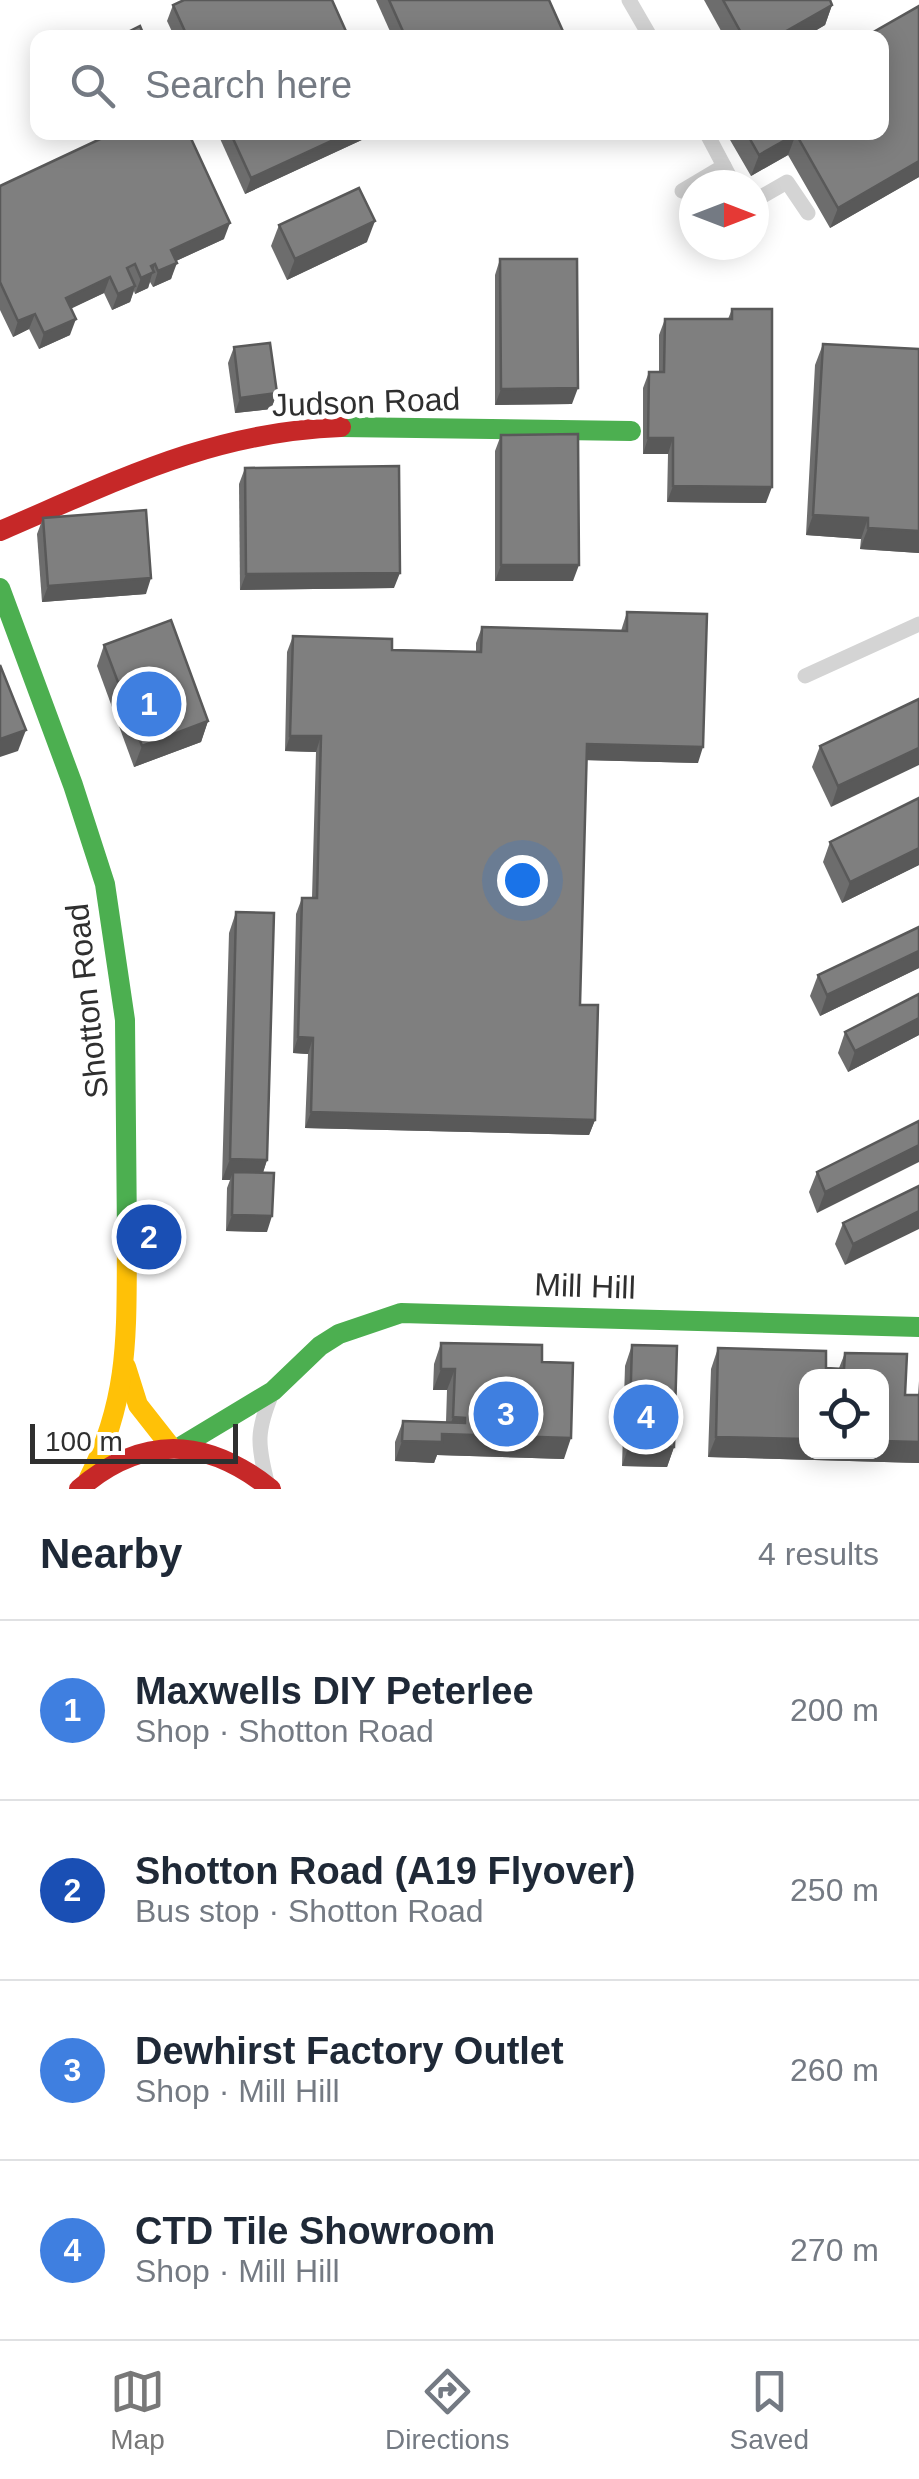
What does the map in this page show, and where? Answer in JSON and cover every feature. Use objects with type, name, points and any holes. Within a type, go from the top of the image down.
[{"type":"street","points":[[629,0],[646,30]]},
{"type":"street","points":[[710,140],[726,170]]},
{"type":"street","points":[[717,170],[724,166]]},
{"type":"street","points":[[769,192],[786,182],[808,213]]},
{"type":"street","name":"Judson Road","points":[[0,531],[165,462],[224,442],[289,429],[357,426],[631,431]]},
{"type":"street","name":"Shotton Road","points":[[0,588],[73,784],[105,884],[125,1020],[125,1366],[108,1440],[84,1484]]},
{"type":"street","points":[[805,676],[919,624]]},
{"type":"street","name":"Mill Hill","points":[[175,1447],[273,1390],[320,1346],[339,1334],[401,1314],[919,1327]]},
{"type":"street","name":"Shotton Road","points":[[125,1366],[138,1405],[175,1447]]},
{"type":"street","name":"Mill Hill","points":[[270,1488],[259,1451],[258,1430],[273,1390]]},
{"type":"street","points":[[84,1484],[128,1455],[175,1447],[227,1457],[270,1488]]},
{"type":"building","points":[[184,0],[332,0],[345,30],[184,30],[173,5]]},
{"type":"building","points":[[389,0],[549,0],[562,30],[402,30]]},
{"type":"building","points":[[723,0],[830,0],[832,5],[788,30],[740,30]]},
{"type":"building","points":[[919,6],[919,161],[838,208],[799,140],[889,140],[889,30],[877,30]]},
{"type":"building","points":[[98,140],[192,140],[230,223],[171,250],[177,263],[158,271],[155,264],[151,266],[154,272],[141,278],[135,264],[127,268],[135,286],[118,294],[110,277],[66,298],[76,319],[44,333],[35,314],[18,321],[0,282],[0,186]]},
{"type":"building","points":[[234,140],[334,140],[251,178]]},
{"type":"building","points":[[751,140],[785,140],[759,155]]},
{"type":"building","points":[[359,188],[375,221],[295,259],[279,225]]},
{"type":"building","points":[[500,259],[577,259],[578,388],[501,389]]},
{"type":"building","points":[[732,309],[772,309],[772,487],[673,486],[673,438],[648,438],[649,372],[664,372],[665,319],[732,319]]},
{"type":"building","points":[[270,343],[277,393],[240,398],[234,347]]},
{"type":"building","points":[[823,344],[919,349],[919,531],[868,528],[868,518],[813,515]]},
{"type":"building","points":[[578,434],[579,565],[501,565],[501,435]]},
{"type":"building","points":[[399,466],[400,573],[246,574],[245,468]]},
{"type":"building","points":[[146,510],[151,578],[48,586],[43,518]]},
{"type":"building","points":[[627,612],[707,614],[703,747],[587,744],[580,1005],[598,1005],[595,1120],[311,1112],[313,1038],[298,1037],[302,898],[317,898],[321,736],[290,736],[293,636],[392,639],[392,650],[481,652],[482,627],[627,631]]},
{"type":"building","points":[[171,620],[208,721],[142,746],[104,645]]},
{"type":"building","points":[[0,665],[26,730],[0,739]]},
{"type":"building","points":[[919,699],[919,748],[838,786],[820,746]]},
{"type":"building","points":[[919,798],[919,848],[850,882],[830,842]]},
{"type":"building","points":[[236,912],[274,913],[267,1160],[230,1159]]},
{"type":"building","points":[[919,927],[919,951],[827,995],[818,975]]},
{"type":"building","points":[[919,994],[919,1018],[855,1051],[845,1032]]},
{"type":"building","points":[[919,1121],[919,1145],[825,1192],[817,1172]]},
{"type":"building","points":[[233,1172],[274,1173],[272,1216],[232,1215]]},
{"type":"building","points":[[919,1186],[919,1211],[853,1244],[843,1223]]},
{"type":"building","points":[[441,1343],[542,1345],[542,1362],[573,1363],[571,1438],[442,1434],[442,1442],[402,1441],[403,1421],[465,1423],[465,1418],[453,1417],[455,1369],[441,1369]]},
{"type":"building","points":[[632,1345],[677,1346],[674,1447],[629,1445]]},
{"type":"building","points":[[718,1348],[826,1351],[826,1368],[844,1369],[799,1369],[799,1439],[716,1437]]},
{"type":"building","points":[[845,1353],[907,1354],[905,1395],[919,1395],[919,1442],[889,1441],[889,1369],[844,1369]]},
{"type":"traffic: fast","points":[[341,427],[631,431]]},
{"type":"traffic: fast","points":[[0,588],[105,884],[125,1020],[127,1238]]},
{"type":"traffic: fast","points":[[180,1447],[273,1391],[320,1346],[339,1334],[401,1313],[919,1327]]},
{"type":"traffic: slow","points":[[89,1478],[103,1448],[119,1389],[126,1332],[127,1238]]},
{"type":"traffic: slow","points":[[126,1367],[138,1405],[171,1447]]},
{"type":"traffic: jam","points":[[0,531],[125,477],[207,449],[249,438],[341,427]]},
{"type":"traffic: jam","points":[[79,1489],[127,1458],[175,1449],[223,1459],[271,1489]]},
{"type":"place","name":"Maxwells DIY Peterlee","points":[[149,704]]},
{"type":"place","name":"Shotton Road (A19 Flyover)","points":[[149,1237]]},
{"type":"place","name":"Dewhirst Factory Outlet","points":[[506,1414]]},
{"type":"place","name":"CTD Tile Showroom","points":[[646,1417]]}]
